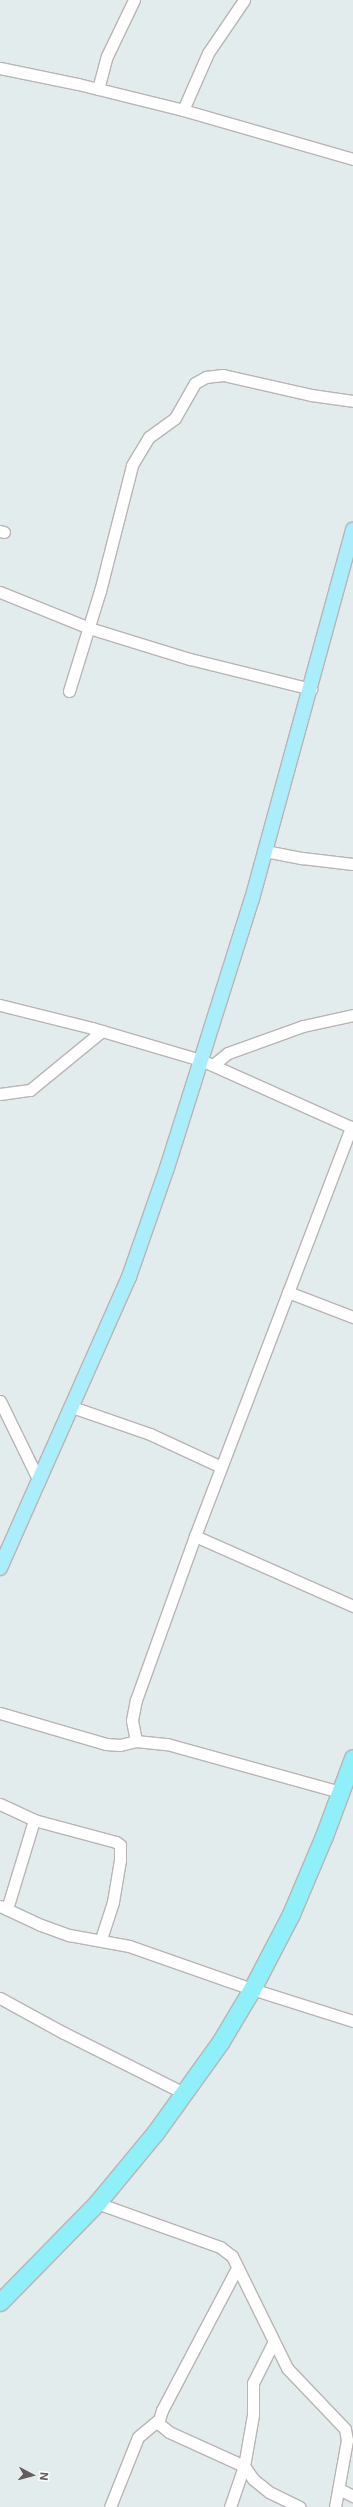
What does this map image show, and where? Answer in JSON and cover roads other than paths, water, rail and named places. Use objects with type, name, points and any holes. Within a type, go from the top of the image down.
[{"type":"highway","points":[[0,2302],[97,2203],[155,2133],[221,2041],[252,1990],[291,1914],[353,1758]]},
{"type":"main road","points":[[0,1568],[128,1277],[207,1062],[311,689],[353,530]]},
{"type":"street","points":[[98,89],[107,56],[134,0]]},
{"type":"street","points":[[183,110],[208,53],[244,0]]},
{"type":"street","points":[[0,68],[98,89],[183,110],[353,159]]},
{"type":"street","points":[[69,691],[122,513],[132,465],[150,437],[175,418],[195,383],[206,376],[223,375],[311,396],[353,401]]},
{"type":"street","points":[[0,592],[89,628],[190,659],[311,689]]},
{"type":"street","points":[[265,851],[302,858],[353,864]]},
{"type":"street","points":[[0,1005],[102,1031],[207,1062],[352,1128],[221,1467],[136,1700],[132,1720],[136,1741]]},
{"type":"street","points":[[207,1062],[303,1026],[353,1015]]},
{"type":"street","points":[[0,1094],[30,1090],[102,1031]]},
{"type":"street","points":[[288,1292],[353,1317]]},
{"type":"street","points":[[0,1401],[39,1480]]},
{"type":"street","points":[[72,1407],[150,1434],[221,1467]]},
{"type":"street","points":[[195,1536],[353,1606]]},
{"type":"street","points":[[0,1712],[106,1744],[120,1745],[136,1741],[167,1744],[340,1792]]},
{"type":"street","points":[[0,1804],[34,1820],[116,1842],[120,1845],[120,1860],[113,1902],[101,1940]]},
{"type":"street","points":[[34,1820],[4,1908],[69,1935],[128,1946],[252,1990],[353,2021]]},
{"type":"street","points":[[0,1998],[64,2034],[184,2093]]},
{"type":"street","points":[[97,2203],[220,2247],[232,2256],[273,2343],[287,2368],[338,2419],[345,2429],[347,2440],[335,2507]]},
{"type":"street","points":[[110,2507],[138,2437],[157,2421],[237,2268]]},
{"type":"street","points":[[230,2507],[244,2466],[253,2415],[253,2383],[273,2343]]},
{"type":"street","points":[[157,2421],[161,2428],[244,2466],[253,2479],[270,2492],[300,2507]]},
{"type":"street","points":[[339,2489],[353,2496]]}]
